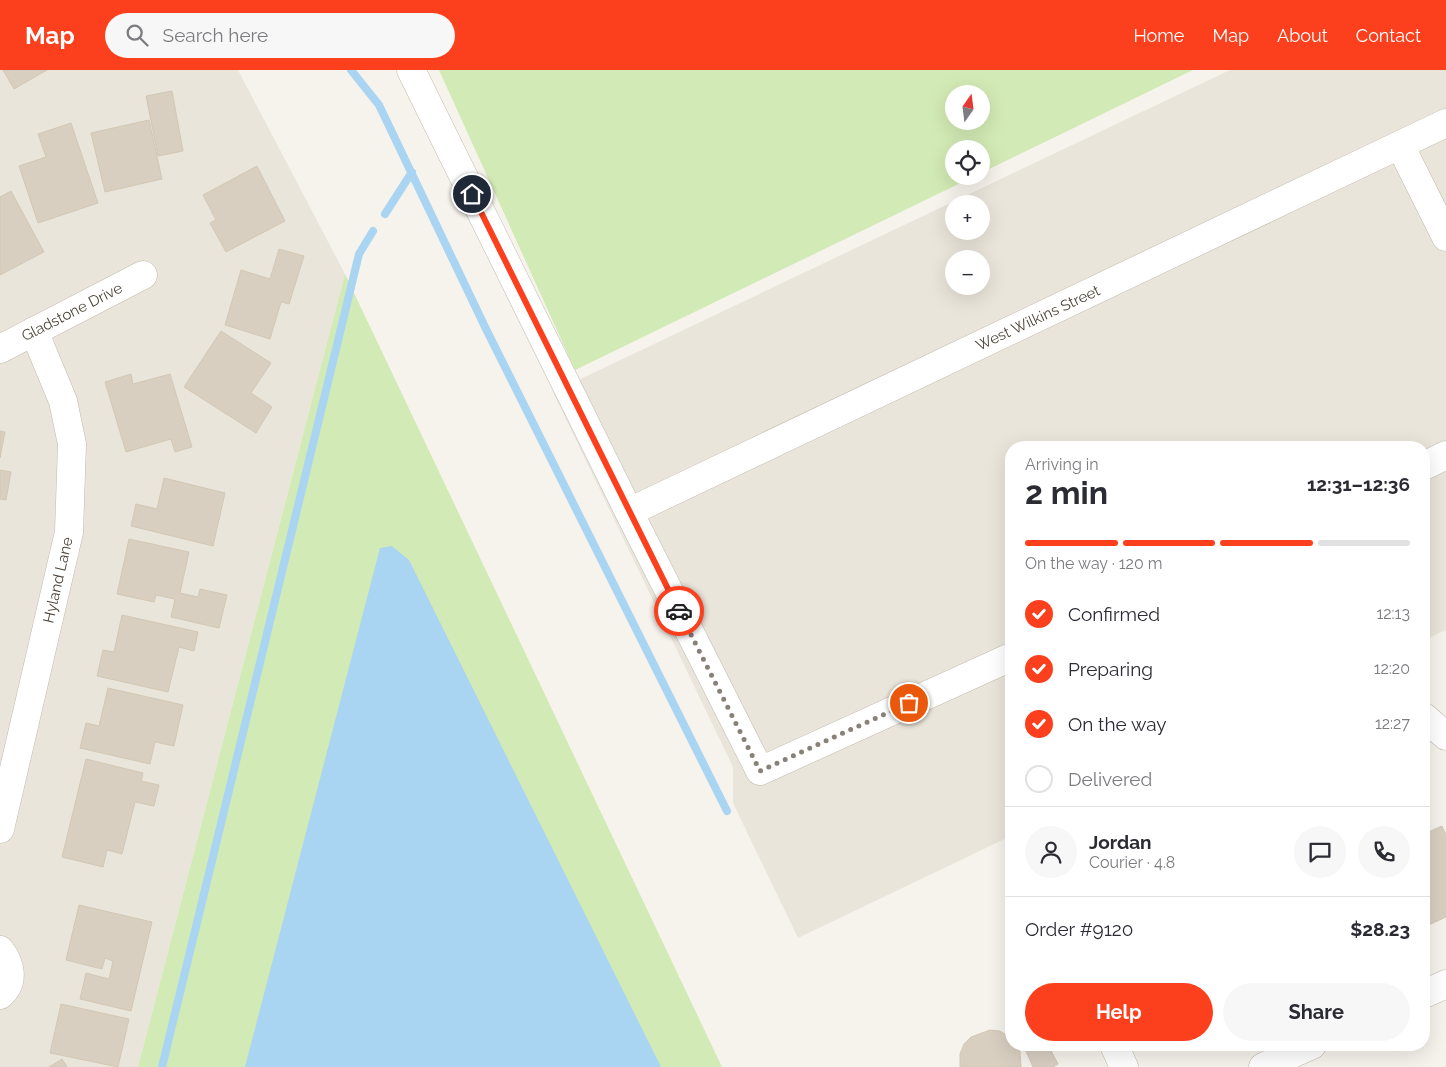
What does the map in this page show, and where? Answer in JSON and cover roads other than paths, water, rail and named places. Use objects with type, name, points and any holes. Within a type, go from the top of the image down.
[{"type":"street","points":[[411,70],[629,512],[760,771],[1005,660]]},
{"type":"street","name":"West Wilkins Street","points":[[629,512],[1446,123]]},
{"type":"street","points":[[1400,145],[1446,237]]},
{"type":"street","name":"Gladstone Drive","points":[[0,349],[143,275]]},
{"type":"street","name":"Hyland Lane","points":[[0,829],[69,532],[72,444],[63,401],[34,331]]},
{"type":"street","points":[[1430,463],[1446,455]]},
{"type":"street","points":[[1430,722],[1446,736]]},
{"type":"street","points":[[0,950],[9,965],[10,974],[9,983],[0,995]]},
{"type":"street","points":[[1430,991],[1446,984]]},
{"type":"street","points":[[1117,1051],[1124,1067]]},
{"type":"street","points":[[1268,1061],[1296,1051]]},
{"type":"water","points":[[392,546],[409,560],[661,1067],[245,1067],[380,548]]},
{"type":"waterway","points":[[351,70],[379,105],[486,329],[727,811]]},
{"type":"waterway","points":[[385,214],[412,172]]},
{"type":"waterway","points":[[162,1067],[359,254],[373,231]]}]
